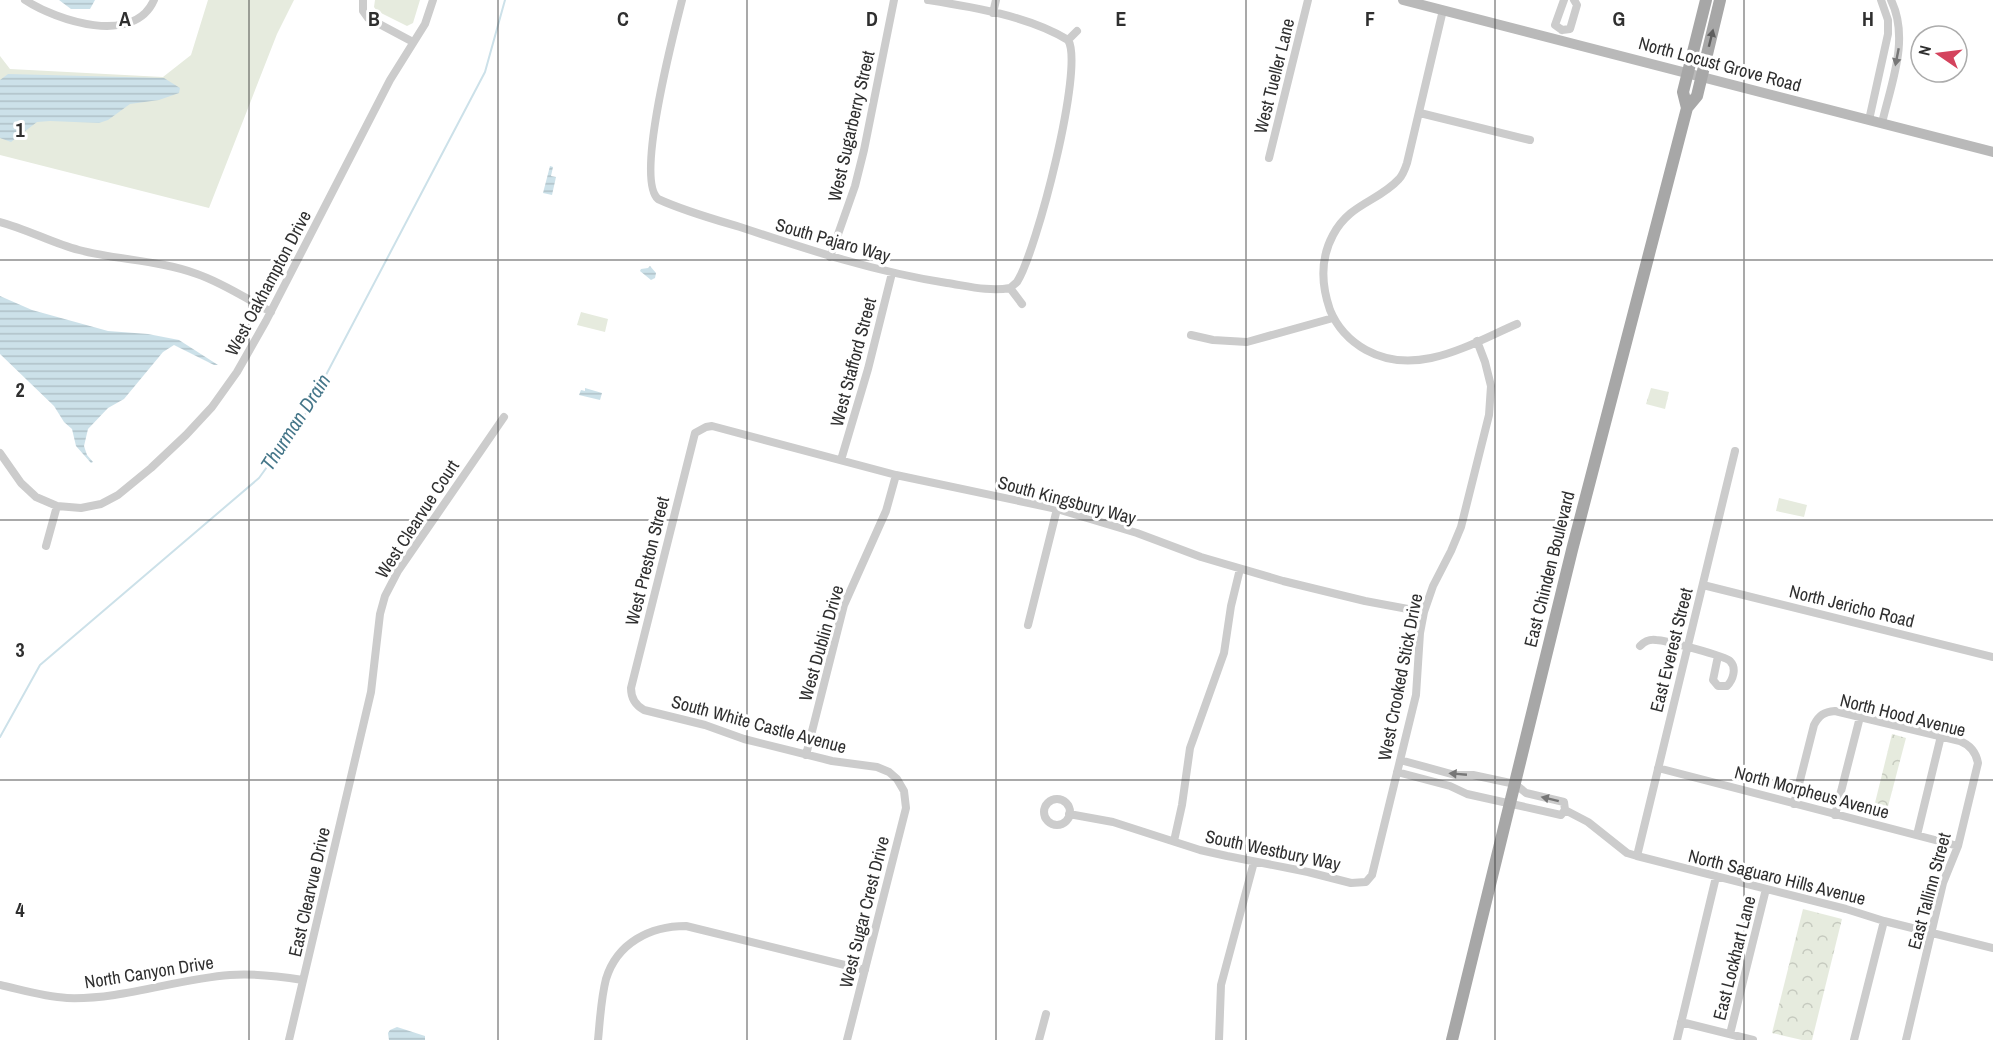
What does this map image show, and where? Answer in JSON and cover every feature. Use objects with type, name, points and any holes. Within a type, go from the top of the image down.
[{"type":"main road","name":"North Locust Grove Road","points":[[1403,0],[1561,34],[1687,74],[1993,152]]},
{"type":"main road","name":"East Chinden Boulevard","points":[[1687,108],[1683,92],[1706,0]]},
{"type":"main road","name":"East Chinden Boulevard","points":[[1452,1040],[1592,469],[1687,108],[1697,96],[1720,0]]},
{"type":"street","points":[[26,0],[54,16],[86,24],[123,25],[135,22],[146,14],[154,0]]},
{"type":"street","points":[[363,0],[363,11],[368,18],[413,42]]},
{"type":"street","name":"West Oakhampton Drive","points":[[57,506],[81,508],[101,504],[118,495],[151,468],[212,407],[237,372],[271,312],[390,80],[425,24],[433,0]]},
{"type":"street","name":"South Pajaro Way","points":[[682,0],[658,102],[651,186],[654,196],[830,257],[892,273],[964,286],[1001,290],[1010,288]]},
{"type":"street","name":"West Sugarberry Street","points":[[830,257],[855,186],[864,150],[894,0]]},
{"type":"street","points":[[928,0],[993,12],[1020,20],[1068,40],[1072,51],[1057,156],[1027,256],[1017,282],[1010,288],[1022,304]]},
{"type":"street","points":[[993,12],[996,0]]},
{"type":"street","name":"West Tueller Lane","points":[[1269,158],[1308,0]]},
{"type":"street","points":[[1564,0],[1555,25],[1561,34],[1570,29],[1576,5],[1574,0]]},
{"type":"street","points":[[1869,120],[1888,34],[1888,20],[1881,0]]},
{"type":"street","points":[[1882,123],[1900,41],[1895,9],[1891,0]]},
{"type":"street","points":[[1443,10],[1407,163],[1401,177],[1390,188],[1358,206],[1343,219],[1333,234],[1326,251],[1323,273],[1324,291],[1333,318],[1345,334],[1360,347],[1376,356],[1396,361],[1423,361],[1439,357],[1518,324]]},
{"type":"street","points":[[1068,40],[1077,31]]},
{"type":"street","points":[[1420,113],[1530,140]]},
{"type":"street","points":[[0,222],[76,250],[167,266],[198,274],[271,312]]},
{"type":"street","name":"West Stafford Street","points":[[841,460],[868,369],[892,273]]},
{"type":"street","points":[[1191,335],[1213,340],[1247,342],[1333,318]]},
{"type":"street","name":"West Crooked Stick Drive","points":[[1366,882],[1372,874],[1417,685],[1424,612],[1433,586],[1461,527],[1489,416],[1490,379],[1477,341]]},
{"type":"street","name":"West Clearvue Court","points":[[357,751],[372,686],[377,632],[386,596],[398,571],[504,417]]},
{"type":"street","name":"South Kingsbury Way","points":[[700,430],[712,426],[896,474],[1057,509],[1137,533],[1240,569],[1365,601],[1424,612]]},
{"type":"street","name":"West Preston Street","points":[[635,702],[631,696],[631,688],[692,439],[700,430]]},
{"type":"street","name":"East Everest Street","points":[[1637,856],[1735,451]]},
{"type":"street","points":[[0,453],[21,483],[36,497],[57,506],[46,546]]},
{"type":"street","name":"West Dublin Drive","points":[[806,755],[844,605],[886,511],[896,474]]},
{"type":"street","points":[[1028,625],[1057,509]]},
{"type":"street","points":[[1174,841],[1190,748],[1224,653],[1231,606],[1240,569]]},
{"type":"street","name":"North Jericho Road","points":[[1702,585],[1993,657]]},
{"type":"street","points":[[1640,646],[1645,641],[1658,639],[1718,656]]},
{"type":"street","name":"South White Castle Avenue","points":[[635,702],[644,710],[705,725],[744,740],[832,761],[877,767],[889,772],[897,779],[904,791]]},
{"type":"street","name":"North Hood Avenue","points":[[1794,804],[1814,725],[1818,717],[1824,713],[1835,711],[1941,736],[1965,743],[1974,751]]},
{"type":"street","points":[[1835,814],[1860,717]]},
{"type":"street","points":[[1917,835],[1941,736]]},
{"type":"street","name":"East Clearvue Drive","points":[[289,1040],[357,751]]},
{"type":"street","name":"East Tallinn Street","points":[[1906,1040],[1944,883],[1958,846],[1978,763],[1974,751]]},
{"type":"street","points":[[1400,760],[1455,775],[1473,775],[1515,784]]},
{"type":"street","name":"North Morpheus Avenue","points":[[1658,768],[1958,846]]},
{"type":"street","points":[[1397,772],[1450,786],[1467,794],[1511,803]]},
{"type":"street","name":"North Saguaro Hills Avenue","points":[[1511,803],[1561,815],[1565,810],[1564,802],[1526,793],[1515,784]]},
{"type":"street","name":"West Sugar Crest Drive","points":[[847,1040],[906,808],[904,791]]},
{"type":"street","name":"North Saguaro Hills Avenue","points":[[1565,810],[1588,822],[1627,853],[1993,948]]},
{"type":"street","name":"South Westbury Way","points":[[1069,814],[1113,822],[1200,850],[1351,883],[1366,882]]},
{"type":"street","points":[[1219,1040],[1221,986],[1254,862]]},
{"type":"street","points":[[1677,1040],[1716,877]]},
{"type":"street","name":"East Lockhart Lane","points":[[1730,1034],[1766,889]]},
{"type":"street","points":[[1854,1040],[1884,921]]},
{"type":"street","points":[[598,1040],[608,973],[617,957],[629,943],[659,928],[686,926],[865,970]]},
{"type":"street","name":"North Canyon Drive","points":[[0,984],[31,993],[66,998],[100,997],[229,975],[261,974],[303,980]]},
{"type":"street","points":[[1040,1040],[1046,1014]]},
{"type":"street","points":[[1681,1022],[1753,1040]]},
{"type":"green space","points":[[208,0],[294,0],[277,34],[209,208],[0,155],[0,56],[10,69],[163,77],[191,55]]},
{"type":"green space","points":[[375,0],[420,0],[413,23],[407,26],[377,11],[374,7]]},
{"type":"green space","points":[[581,312],[608,319],[605,332],[577,325]]},
{"type":"green space","points":[[1651,388],[1669,392],[1665,409],[1646,404]]},
{"type":"green space","points":[[1779,498],[1807,505],[1804,517],[1776,511]]},
{"type":"green space","points":[[1892,734],[1906,738],[1885,818],[1872,815]]},
{"type":"green space","points":[[1803,909],[1842,919],[1812,1040],[1772,1033]]},
{"type":"water","points":[[59,0],[95,0],[90,9],[71,9]]},
{"type":"water","points":[[8,74],[164,78],[180,88],[179,93],[159,100],[130,104],[108,120],[99,123],[37,122],[11,142],[0,138],[0,80]]},
{"type":"water","points":[[550,166],[553,167],[551,176],[556,177],[552,195],[543,193]]},
{"type":"water","points":[[650,266],[656,273],[655,278],[651,280],[640,271]]},
{"type":"water","points":[[0,296],[32,310],[108,331],[148,334],[179,340],[218,365],[174,345],[163,352],[124,399],[108,408],[88,429],[84,446],[93,462],[91,463],[76,446],[72,429],[64,422],[54,406],[0,354]]},
{"type":"water","points":[[585,388],[602,393],[600,400],[579,395],[581,390],[585,391]]},
{"type":"water","points":[[397,1027],[425,1036],[425,1040],[389,1040],[388,1033]]},
{"type":"waterway","name":"Thurman Drain","points":[[0,737],[40,665],[259,478],[306,413],[485,72],[505,0]]}]
